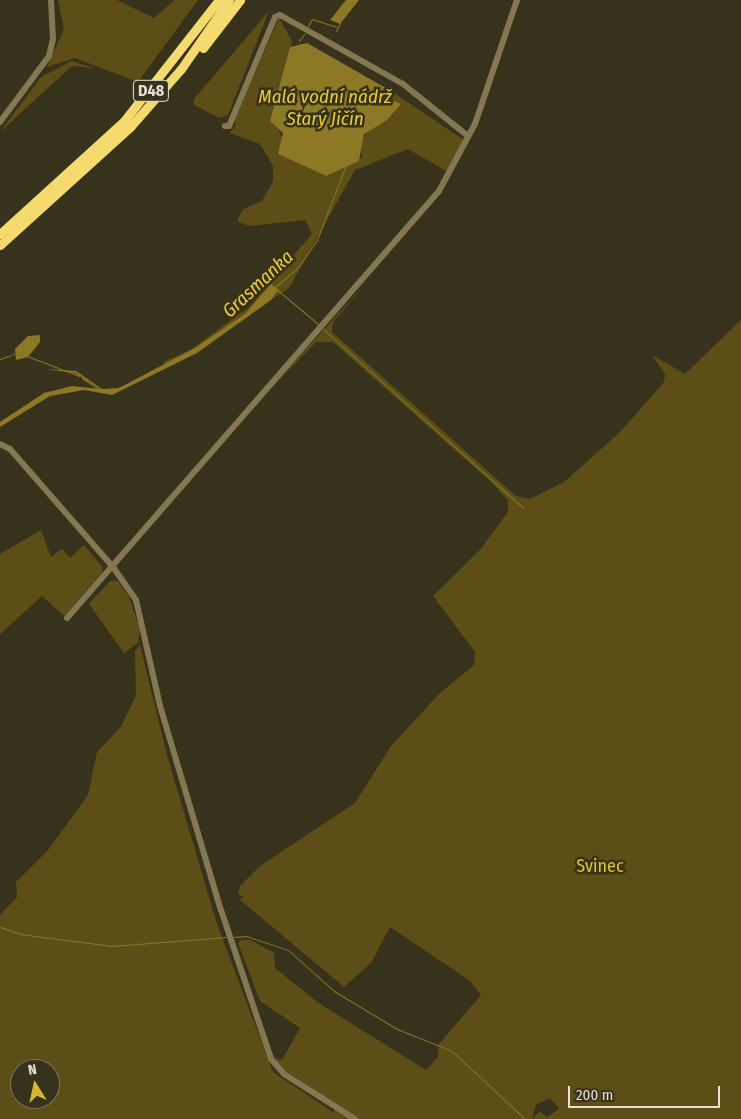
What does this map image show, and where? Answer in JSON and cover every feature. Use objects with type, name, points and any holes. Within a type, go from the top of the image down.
[{"type":"highway","name":"D48","points":[[0,245],[84,173],[165,88],[229,0]]},
{"type":"highway","points":[[165,88],[240,0]]},
{"type":"highway","name":"D48","points":[[0,234],[124,121],[217,3]]},
{"type":"street","points":[[0,122],[49,56],[53,39],[51,0]]},
{"type":"street","points":[[67,618],[423,212],[454,168],[468,136],[517,0]]},
{"type":"street","points":[[225,126],[229,126],[274,17],[280,15],[403,84],[468,136]]},
{"type":"street","points":[[0,444],[10,449],[113,566],[136,600],[160,706],[230,937],[271,1059],[284,1074],[355,1119]]},
{"type":"green space","points":[[58,0],[117,0],[154,18],[175,0],[198,0],[138,82],[75,58],[47,67],[64,29]]},
{"type":"green space","points":[[269,11],[228,115],[219,118],[194,105],[194,99]]},
{"type":"green space","points":[[279,18],[292,41],[275,104],[276,124],[284,142],[278,154],[326,176],[350,165],[362,157],[361,143],[369,128],[386,122],[391,91],[464,140],[446,171],[408,149],[355,170],[289,288],[167,368],[163,362],[190,350],[249,307],[312,234],[305,220],[249,226],[237,221],[243,209],[262,201],[273,181],[273,166],[260,144],[229,133],[236,125],[234,121]]},
{"type":"green space","points":[[71,61],[94,68],[72,66],[0,132],[41,77]]},
{"type":"green space","name":"Svinec","points":[[369,280],[333,322],[332,332],[516,496],[530,499],[564,482],[620,432],[664,382],[665,374],[652,355],[685,374],[741,320],[741,1119],[533,1119],[539,1111],[547,1117],[559,1109],[550,1098],[536,1105],[532,1119],[0,1119],[0,915],[17,897],[16,882],[48,850],[88,795],[97,752],[121,727],[136,695],[135,651],[140,645],[167,755],[217,924],[273,1072],[333,1112],[338,1106],[283,1069],[274,1058],[282,1060],[300,1028],[260,1001],[238,943],[241,940],[251,940],[274,953],[275,968],[317,1002],[426,1070],[438,1057],[439,1044],[481,995],[469,980],[390,927],[371,963],[344,987],[239,899],[244,898],[238,893],[240,886],[260,866],[355,803],[391,746],[440,693],[474,665],[475,652],[433,596],[480,550],[508,512],[508,500],[490,481],[333,342],[316,342],[267,392]]},
{"type":"green space","points":[[41,530],[51,557],[62,549],[70,558],[84,545],[103,568],[101,574],[64,616],[42,596],[0,634],[0,554]]},
{"type":"green space","points":[[110,581],[118,581],[129,597],[140,629],[138,643],[124,653],[89,604]]},
{"type":"water","points":[[346,0],[359,0],[340,24],[330,20]]},
{"type":"water","name":"Malá vodní nádrž Starý Jičín","points":[[307,43],[391,91],[391,99],[401,104],[386,121],[364,134],[359,161],[326,176],[278,154],[283,133],[270,121],[290,47]]},
{"type":"water","points":[[271,284],[278,290],[271,300],[197,353],[112,395],[84,390],[50,396],[0,427],[0,422],[44,393],[72,386],[100,389],[75,373],[45,369],[76,371],[102,389],[119,388],[195,348],[245,314]]},
{"type":"water","points":[[40,335],[40,342],[28,357],[16,360],[15,349],[28,336]]},
{"type":"waterway","points":[[308,26],[312,19],[337,27]]},
{"type":"waterway","name":"Grasmanka","points":[[336,31],[340,23]]},
{"type":"waterway","points":[[299,41],[304,34]]},
{"type":"waterway","name":"Grasmanka","points":[[274,288],[299,266],[317,240],[346,165]]},
{"type":"waterway","points":[[275,288],[318,324]]},
{"type":"waterway","points":[[323,329],[523,508]]},
{"type":"waterway","points":[[0,359],[14,354]]},
{"type":"waterway","points":[[27,356],[79,376]]},
{"type":"waterway","points":[[82,378],[100,390]]},
{"type":"waterway","points":[[0,927],[20,934],[112,946],[227,937]]},
{"type":"waterway","points":[[234,937],[246,936],[288,950],[334,991],[397,1029],[452,1051],[525,1119]]}]
